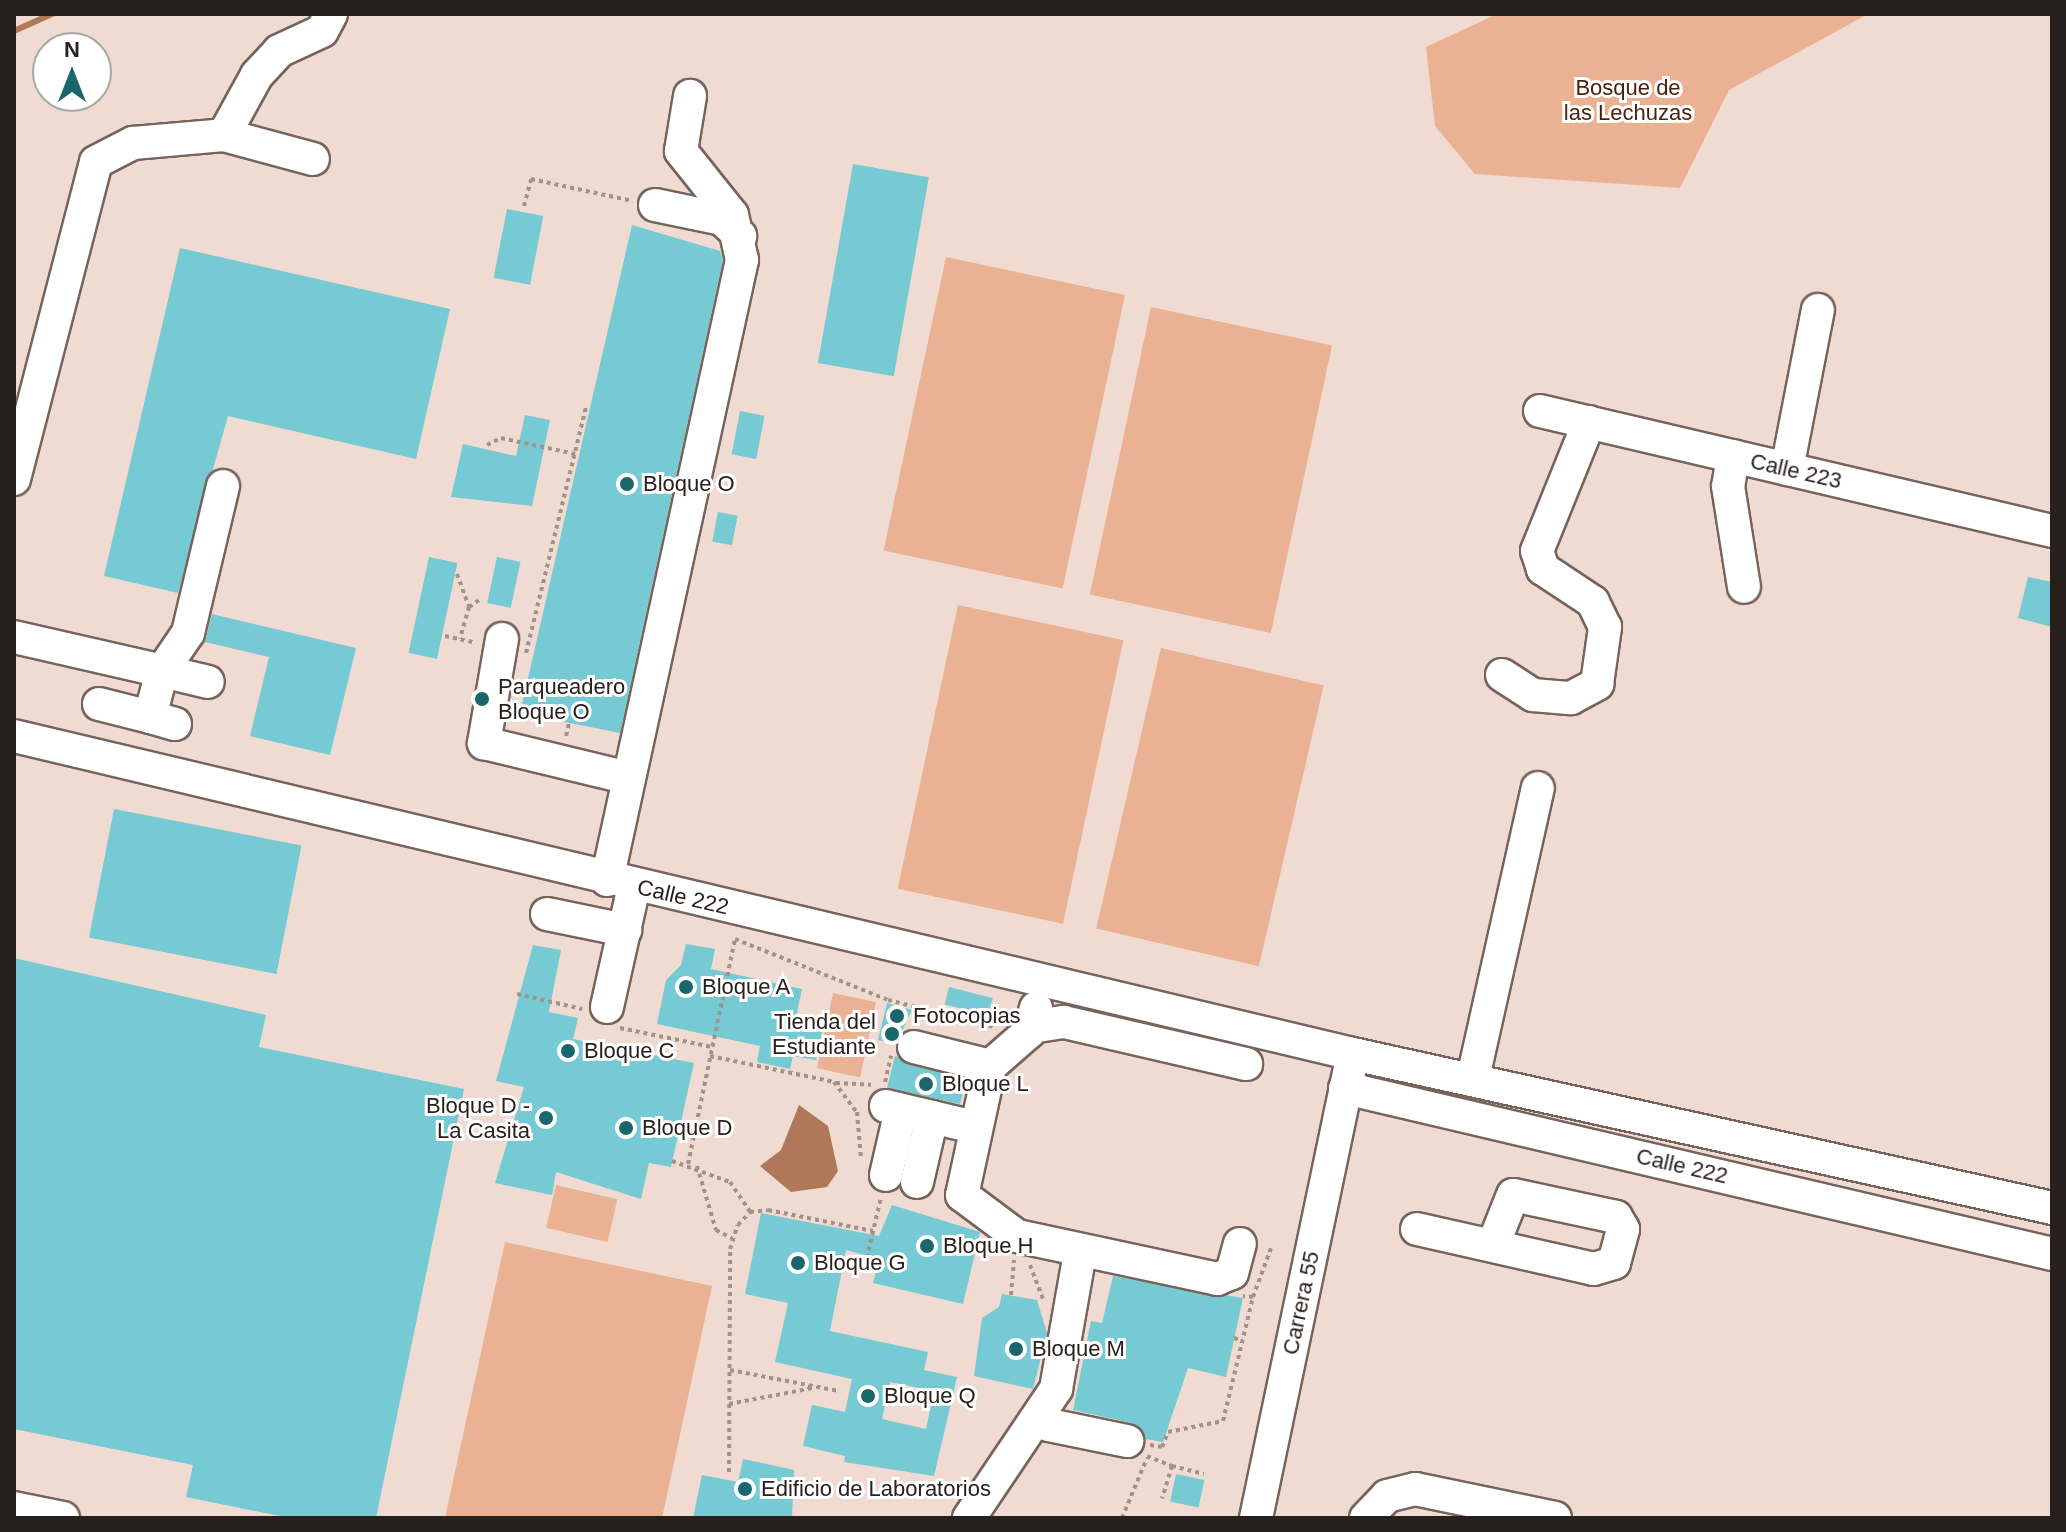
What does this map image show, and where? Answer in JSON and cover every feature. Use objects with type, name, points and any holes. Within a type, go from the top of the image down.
[{"type":"street","points":[[224,135],[257,75],[279,51],[322,31],[331,14]]},
{"type":"street","points":[[607,1007],[625,930],[621,883],[629,778],[742,238],[732,215],[681,151],[690,96]]},
{"type":"street","points":[[14,479],[96,162],[133,143],[224,135],[313,159]]},
{"type":"street","points":[[655,205],[722,219],[742,238]]},
{"type":"street","points":[[1787,469],[1818,310]]},
{"type":"street","name":"Calle 223","points":[[1540,411],[2052,531]]},
{"type":"street","points":[[1502,675],[1533,695],[1571,698],[1597,684],[1605,627],[1593,602],[1543,569],[1537,551],[1589,422]]},
{"type":"street","points":[[1733,456],[1728,486],[1744,587]]},
{"type":"street","points":[[99,704],[162,720],[162,671],[188,633],[223,486]]},
{"type":"street","points":[[14,637],[208,682]]},
{"type":"street","points":[[501,643],[484,743],[629,778]]},
{"type":"street","name":"Calle 222","points":[[14,736],[621,883],[1035,1009],[1353,1054],[2052,1208]]},
{"type":"street","points":[[1473,1078],[1538,788]]},
{"type":"street","points":[[547,914],[625,930]]},
{"type":"street","points":[[1246,1064],[1064,1022],[1035,1009],[990,1066],[974,1127],[962,1195],[1007,1232],[1080,1253],[1225,1278],[1256,1246]]},
{"type":"street","points":[[914,1047],[990,1066]]},
{"type":"street","points":[[1345,1088],[1353,1054]]},
{"type":"street","name":"Calle 222","points":[[1345,1088],[2052,1254]]},
{"type":"street","name":"Carrera 55","points":[[1256,1518],[1345,1088]]},
{"type":"street","points":[[874,1185],[890,1101],[932,1117],[974,1127]]},
{"type":"street","points":[[917,1182],[932,1117]]},
{"type":"street","points":[[1417,1229],[1493,1245]]},
{"type":"street","points":[[969,1518],[1040,1414],[1066,1356],[1080,1253]]},
{"type":"street","points":[[1040,1414],[1049,1425],[1143,1448]]},
{"type":"street","points":[[1366,1518],[1387,1496],[1415,1489],[1555,1518]]},
{"type":"street","points":[[14,1508],[63,1518]]},
{"type":"path","points":[[524,206],[531,179],[655,205]]},
{"type":"path","points":[[445,636],[501,643],[529,653],[586,406]]},
{"type":"path","points":[[487,445],[501,438],[575,454]]},
{"type":"path","points":[[457,574],[469,607],[460,639]]},
{"type":"path","points":[[469,607],[479,600]]},
{"type":"path","points":[[688,1164],[722,996],[737,939],[888,1000],[1035,1009]]},
{"type":"path","points":[[706,994],[722,996]]},
{"type":"path","points":[[570,1005],[571,997]]},
{"type":"path","points":[[710,1056],[834,1082],[890,1101],[893,1052],[914,1047]]},
{"type":"path","points":[[834,1082],[857,1112],[874,1185],[873,1231],[865,1266]]},
{"type":"path","points":[[672,1161],[697,1166],[730,1182],[750,1212],[873,1231]]},
{"type":"path","points":[[697,1166],[716,1230],[732,1238]]},
{"type":"path","points":[[729,1472],[732,1238],[750,1212]]},
{"type":"path","points":[[1011,1295],[1016,1245]]},
{"type":"path","points":[[1143,1448],[1164,1445],[1168,1432],[1222,1423],[1253,1297],[1256,1246]]},
{"type":"path","points":[[1225,1278],[1236,1293],[1253,1297]]},
{"type":"path","points":[[1234,1338],[1243,1341]]},
{"type":"path","points":[[730,1370],[839,1391]]},
{"type":"path","points":[[729,1404],[817,1387]]},
{"type":"path","points":[[1143,1448],[1172,1466],[1204,1474]]},
{"type":"path","points":[[1122,1518],[1143,1448]]},
{"type":"path","points":[[1162,1498],[1172,1466]]},
{"type":"green space","name":"Bosque de las Lechuzas","points":[[1497,14],[1868,14],[1729,90],[1680,188],[1475,174],[1435,126],[1426,47]]},
{"type":"green space","points":[[946,257],[1125,295],[1063,588],[884,550]]},
{"type":"green space","points":[[1151,307],[1332,345],[1271,633],[1090,595]]},
{"type":"green space","points":[[958,605],[1123,640],[1063,924],[898,889]]},
{"type":"green space","points":[[1161,648],[1324,686],[1259,966],[1096,929]]},
{"type":"green space","points":[[833,993],[876,1002],[860,1077],[817,1068]]},
{"type":"green space","points":[[556,1185],[617,1199],[607,1242],[546,1228]]},
{"type":"green space","points":[[505,1242],[712,1286],[662,1518],[445,1518]]},
{"type":"shaded area","points":[[799,1105],[828,1126],[838,1171],[827,1187],[791,1192],[760,1166],[781,1150]]},
{"type":"building","points":[[853,164],[929,177],[894,376],[818,363]]},
{"type":"building","points":[[507,209],[543,216],[530,285],[494,278]]},
{"type":"building","name":"Bloque O","points":[[632,225],[720,251],[723,260],[620,733],[520,713]]},
{"type":"building","points":[[180,248],[450,309],[416,459],[228,416],[178,593],[104,576]]},
{"type":"building","points":[[740,411],[765,416],[756,459],[732,454]]},
{"type":"building","points":[[525,415],[550,420],[532,506],[451,497],[463,444],[516,456]]},
{"type":"building","points":[[718,512],[738,516],[732,545],[712,541]]},
{"type":"building","points":[[429,557],[457,563],[437,659],[409,653]]},
{"type":"building","points":[[497,557],[520,562],[511,608],[487,603]]},
{"type":"building","points":[[2028,577],[2052,582],[2052,627],[2018,618]]},
{"type":"building","points":[[212,614],[356,648],[330,755],[250,736],[269,657],[205,642]]},
{"type":"building","points":[[114,809],[301,845],[276,974],[89,938]]},
{"type":"building","points":[[686,944],[715,949],[711,969],[802,989],[795,1022],[823,1028],[816,1060],[793,1056],[790,1069],[757,1062],[760,1046],[657,1024],[666,980],[681,965]]},
{"type":"building","points":[[533,945],[561,950],[549,1012],[578,1018],[573,1039],[694,1063],[671,1167],[649,1163],[641,1199],[556,1172],[552,1195],[495,1183],[524,1087],[496,1081]]},
{"type":"building","points":[[14,958],[266,1015],[259,1047],[464,1089],[376,1518],[290,1518],[186,1497],[193,1465],[14,1429]]},
{"type":"building","points":[[949,987],[993,998],[988,1015],[945,1004]]},
{"type":"building","points":[[887,1003],[912,1010],[896,1044],[878,1040]]},
{"type":"building","name":"Bloque L","points":[[895,1056],[966,1080],[960,1104],[887,1088]]},
{"type":"building","points":[[892,1205],[980,1232],[963,1304],[873,1283],[879,1259],[846,1250],[830,1331],[928,1352],[924,1370],[957,1377],[934,1476],[844,1462],[845,1456],[803,1446],[812,1405],[845,1412],[852,1379],[775,1362],[788,1303],[745,1294],[761,1213],[879,1236]],"holes":[[[890,1382],[934,1391],[926,1429],[882,1419]]]},
{"type":"building","points":[[1113,1276],[1243,1298],[1226,1377],[1188,1368],[1163,1442],[1145,1439],[1132,1423],[1073,1410],[1091,1321],[1102,1323]]},
{"type":"building","name":"Bloque M","points":[[1002,1294],[1037,1300],[1047,1333],[1033,1389],[974,1376],[982,1318],[999,1307]]},
{"type":"building","name":"Edificio de Laboratorios","points":[[743,1459],[794,1470],[792,1518],[693,1518],[702,1475],[738,1482]]},
{"type":"building","points":[[1176,1474],[1204,1480],[1199,1507],[1170,1501]]},
{"type":"waterway","points":[[14,31],[52,14]]},
{"type":"place","name":"Bloque O","points":[[627,484]]},
{"type":"place","name":"Parqueadero Bloque O","points":[[482,699]]},
{"type":"place","name":"Bloque A","points":[[686,987]]},
{"type":"place","name":"Fotocopias","points":[[897,1016]]},
{"type":"place","name":"Tienda del Estudiante","points":[[892,1034]]},
{"type":"place","name":"Bloque C","points":[[568,1051]]},
{"type":"place","name":"Bloque L","points":[[926,1084]]},
{"type":"place","name":"Bloque D - La Casita","points":[[546,1118]]},
{"type":"place","name":"Bloque D","points":[[626,1128]]},
{"type":"place","name":"Bloque H","points":[[927,1246]]},
{"type":"place","name":"Bloque G","points":[[798,1263]]},
{"type":"place","name":"Bloque M","points":[[1016,1349]]},
{"type":"place","name":"Bloque Q","points":[[868,1396]]},
{"type":"place","name":"Edificio de Laboratorios","points":[[745,1489]]}]
